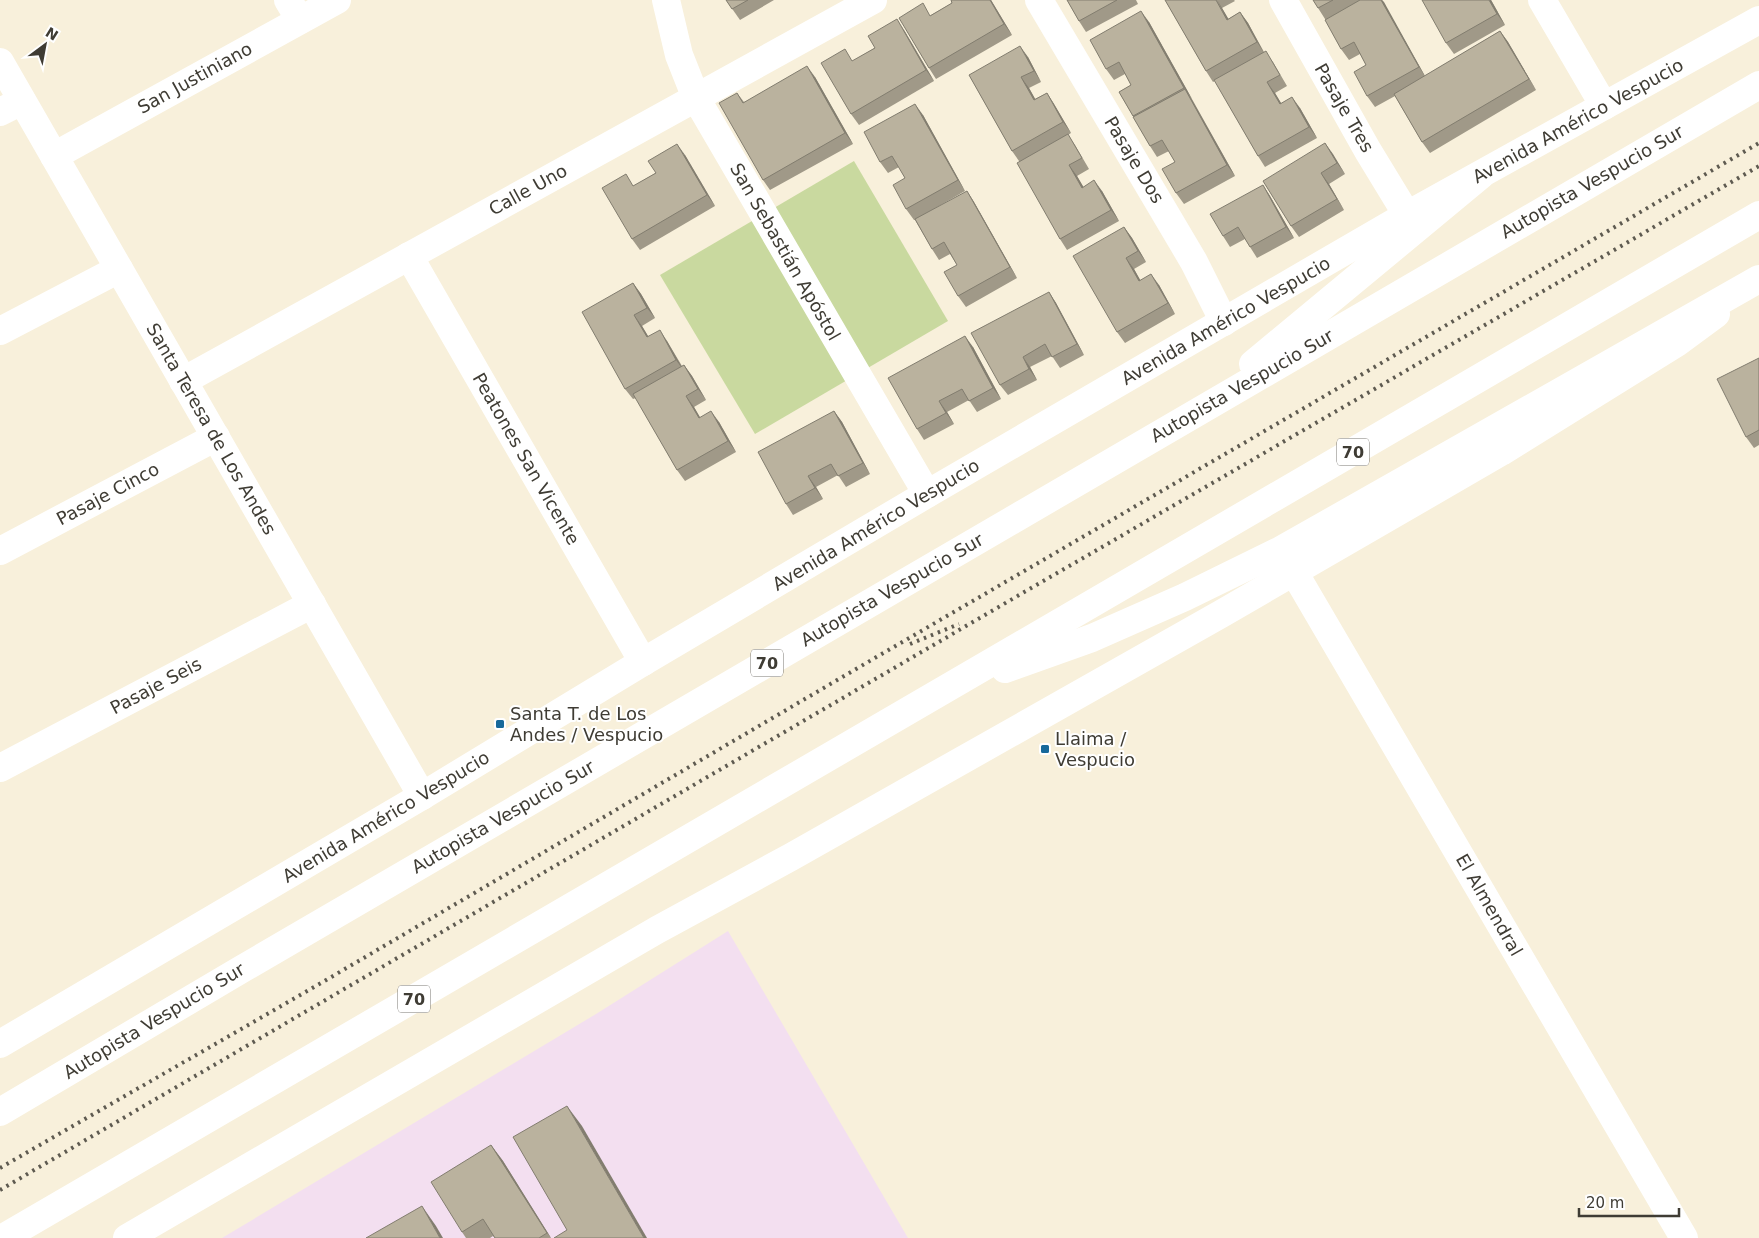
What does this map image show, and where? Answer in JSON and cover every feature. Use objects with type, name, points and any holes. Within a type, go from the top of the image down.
[{"type":"main road","name":"San Justiniano","points":[[54,156],[294,10],[337,0]]},
{"type":"main road","name":"San Sebastián Apóstol","points":[[666,0],[679,55],[696,98],[927,494]]},
{"type":"main road","name":"Calle Uno","points":[[183,381],[874,0]]},
{"type":"main road","name":"Pasaje Dos","points":[[1039,0],[1194,262],[1224,322]]},
{"type":"main road","name":"Pasaje Tres","points":[[1282,0],[1368,151],[1407,215]]},
{"type":"main road","points":[[1542,0],[1604,106]]},
{"type":"main road","name":"Avenida Américo Vespucio","points":[[0,1044],[422,796],[643,662],[927,494],[1407,215],[1759,20]]},
{"type":"main road","name":"Santa Teresa de Los Andes","points":[[0,62],[11,106],[54,156],[422,796]]},
{"type":"main road","name":"Autopista Vespucio Sur","points":[[0,1112],[1192,414],[1759,85]]},
{"type":"main road","points":[[1192,414],[1481,175]]},
{"type":"main road","name":"70","points":[[3,1238],[1759,215]]},
{"type":"main road","name":"Peatones San Vicente","points":[[409,256],[643,662]]},
{"type":"main road","points":[[0,331],[119,269]]},
{"type":"main road","points":[[947,689],[1092,638],[1186,597],[1281,550],[1759,281]]},
{"type":"main road","points":[[127,1238],[657,930],[817,842],[1294,572],[1501,452],[1678,342],[1759,281]]},
{"type":"main road","name":"Pasaje Cinco","points":[[0,551],[216,438]]},
{"type":"main road","name":"El Almendral","points":[[1294,572],[1684,1238]]},
{"type":"main road","name":"Pasaje Seis","points":[[0,768],[312,604]]},
{"type":"shaded area","points":[[728,931],[908,1238],[222,1238],[596,1014]]},
{"type":"green space","points":[[854,161],[948,321],[755,434],[660,275]]},
{"type":"building","points":[[726,0],[748,0],[732,9]]},
{"type":"building","points":[[951,0],[990,0],[1004,24],[929,68],[899,18],[923,3],[930,16],[952,3]]},
{"type":"building","points":[[1067,0],[1117,0],[1079,21]]},
{"type":"building","points":[[1165,0],[1216,0],[1227,20],[1240,12],[1257,42],[1206,71]]},
{"type":"building","points":[[1313,0],[1333,0],[1318,8]]},
{"type":"building","points":[[1360,0],[1381,0],[1419,67],[1367,96],[1354,72],[1366,65],[1354,42],[1341,49],[1325,20]]},
{"type":"building","points":[[1422,0],[1489,0],[1497,14],[1446,43]]},
{"type":"building","points":[[1141,11],[1184,88],[1133,116],[1119,92],[1131,85],[1119,62],[1106,69],[1090,40]]},
{"type":"building","points":[[897,19],[926,70],[851,114],[821,63],[845,49],[852,61],[875,48],[868,36]]},
{"type":"building","points":[[1500,31],[1529,79],[1422,142],[1394,94]]},
{"type":"building","points":[[1020,46],[1034,71],[1021,77],[1034,100],[1047,93],[1063,122],[1012,151],[969,75]]},
{"type":"building","points":[[1266,51],[1280,75],[1267,82],[1280,104],[1292,97],[1309,127],[1258,156],[1214,80]]},
{"type":"building","points":[[807,66],[845,133],[763,180],[719,103],[737,93],[743,103]]},
{"type":"building","points":[[1185,89],[1227,165],[1176,193],[1162,169],[1175,162],[1162,140],[1150,146],[1133,117]]},
{"type":"building","points":[[915,104],[958,180],[906,209],[893,185],[905,178],[892,156],[880,162],[864,132]]},
{"type":"building","points":[[1068,134],[1082,158],[1069,165],[1082,188],[1094,180],[1111,210],[1060,239],[1017,163]]},
{"type":"building","points":[[1325,143],[1337,163],[1321,173],[1337,199],[1291,226],[1263,181]]},
{"type":"building","points":[[677,144],[707,195],[632,239],[602,188],[626,174],[633,186],[656,173],[648,161]]},
{"type":"building","points":[[1263,185],[1286,227],[1250,247],[1238,227],[1223,236],[1210,214]]},
{"type":"building","points":[[967,191],[1010,267],[958,296],[944,272],[957,265],[944,242],[932,249],[915,219]]},
{"type":"building","points":[[1124,227],[1138,251],[1126,258],[1139,281],[1151,274],[1168,303],[1117,332],[1073,256]]},
{"type":"building","points":[[633,283],[647,308],[634,315],[647,337],[660,330],[676,360],[625,389],[582,312]]},
{"type":"building","points":[[1049,292],[1077,344],[1052,357],[1045,344],[1023,357],[1029,369],[1000,385],[971,333]]},
{"type":"building","points":[[965,336],[993,388],[969,401],[962,389],[939,401],[946,413],[917,429],[888,378]]},
{"type":"building","points":[[1759,358],[1759,430],[1746,437],[1717,379]]},
{"type":"building","points":[[684,365],[698,389],[686,396],[699,418],[711,411],[728,441],[677,470],[633,394]]},
{"type":"building","points":[[834,411],[863,463],[838,476],[831,464],[808,476],[815,488],[786,504],[758,452]]},
{"type":"building","points":[[567,1106],[644,1238],[554,1238],[567,1230],[513,1137]]},
{"type":"building","points":[[491,1145],[547,1233],[539,1238],[495,1238],[483,1219],[462,1232],[431,1182]]},
{"type":"building","points":[[422,1206],[440,1238],[366,1238]]},
{"type":"railway","points":[[0,1168],[321,983],[1759,143]]},
{"type":"railway","points":[[0,1190],[1759,166]]},
{"type":"railway","points":[[910,644],[959,624]]},
{"type":"place","name":"Santa T. de Los Andes / Vespucio","points":[[500,724]]},
{"type":"place","name":"Llaima / Vespucio","points":[[1045,749]]}]
